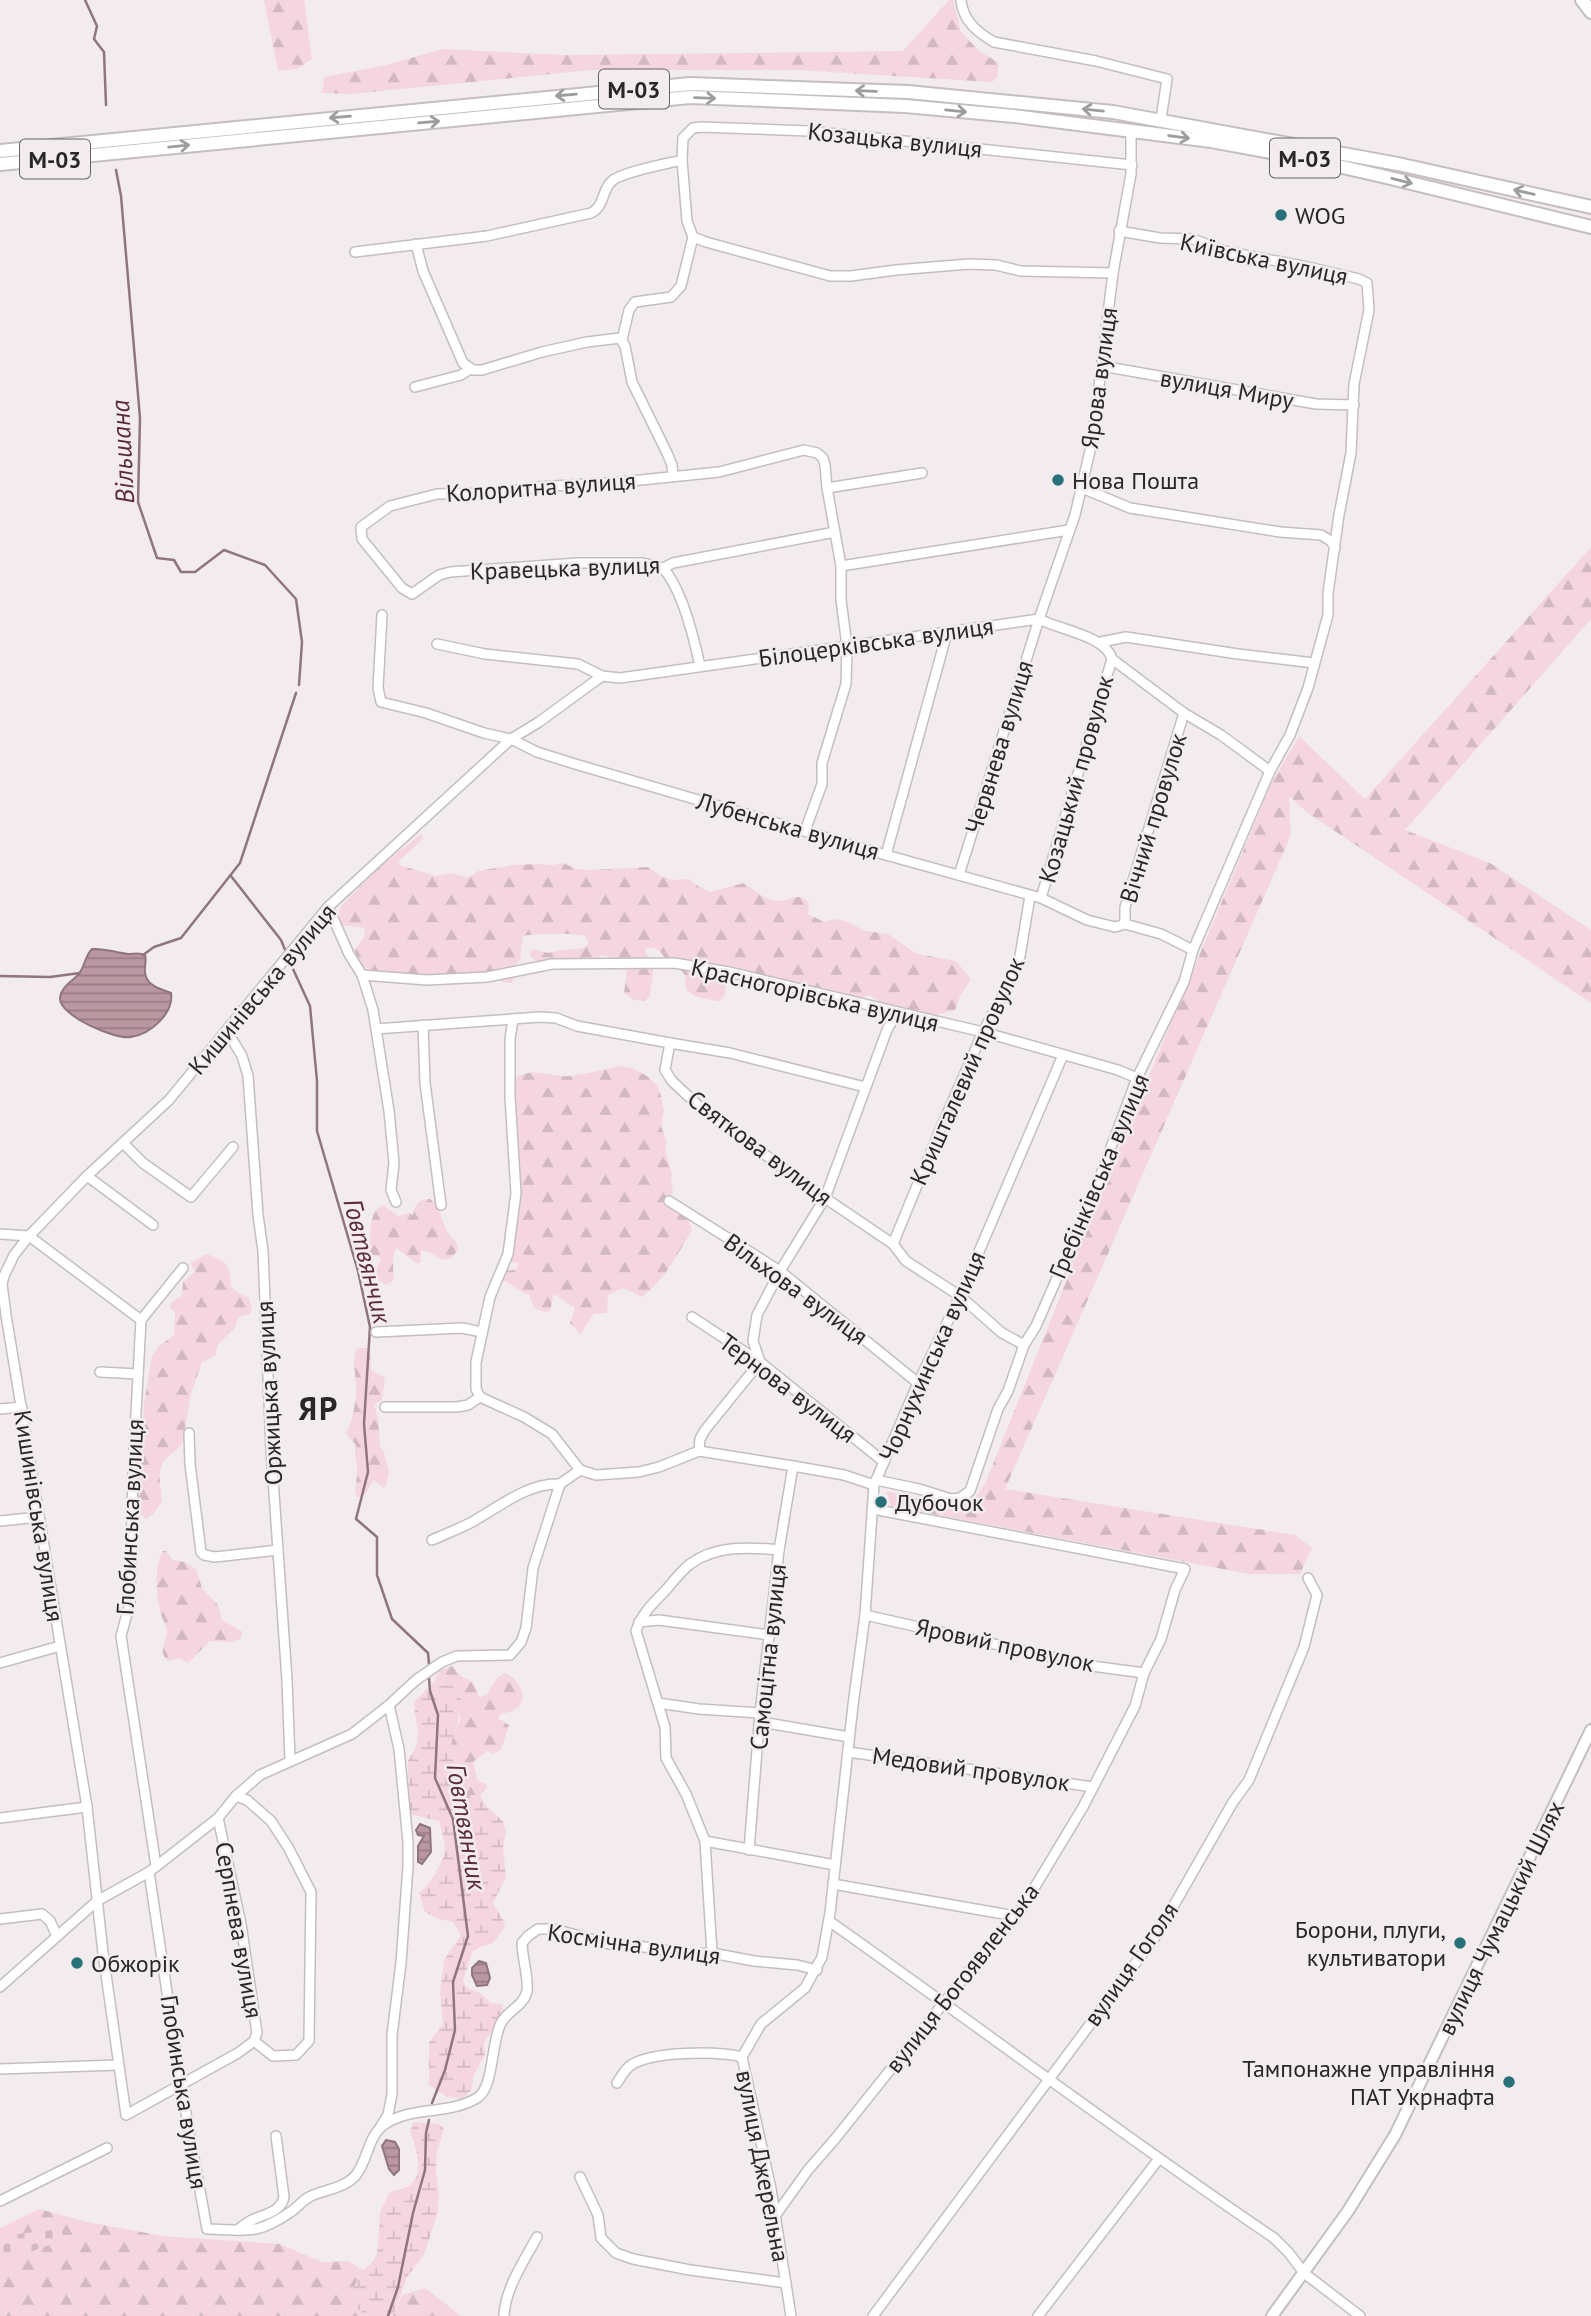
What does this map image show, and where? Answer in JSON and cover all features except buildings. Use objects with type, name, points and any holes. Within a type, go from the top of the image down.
[{"type":"highway","points":[[1582,0],[1591,12]]},
{"type":"highway","name":"М-03","points":[[0,151],[690,84],[908,92],[1052,105],[1160,119],[1398,164],[1591,207]]},
{"type":"highway","name":"М-03","points":[[0,164],[690,97],[905,106],[1211,141],[1303,158],[1591,227]]},
{"type":"main road","name":"вулиця Чумацький Шлях","points":[[1272,2316],[1348,2211],[1395,2136],[1591,1730]]},
{"type":"street","points":[[961,0],[970,24],[994,42],[1096,61],[1167,79],[1160,119]]},
{"type":"street","name":"Козацька вулиця","points":[[673,476],[667,453],[632,382],[622,340],[629,310],[635,302],[665,299],[677,292],[693,237],[687,221],[682,160],[683,138],[693,128],[809,131],[1132,165]]},
{"type":"street","name":"Ярова вулиця","points":[[1039,619],[1082,488],[1092,442],[1119,231],[1132,165],[1131,131]]},
{"type":"street","points":[[355,252],[487,236],[591,213],[599,208],[606,190],[615,179],[682,160]]},
{"type":"street","name":"Київська вулиця","points":[[1119,231],[1193,239],[1223,251],[1308,267],[1359,279],[1367,284]]},
{"type":"street","points":[[693,237],[830,276],[969,264],[996,265],[1021,271],[1113,273]]},
{"type":"street","points":[[416,244],[423,271],[463,362],[470,369]]},
{"type":"street","name":"Гребінківська вулиця","points":[[875,1482],[919,1489],[951,1499],[967,1496],[1024,1345],[1036,1326],[1074,1246],[1138,1078],[1184,982],[1193,950],[1270,771],[1290,736],[1308,688],[1328,615],[1328,593],[1339,515],[1351,453],[1354,384],[1369,310],[1367,284]]},
{"type":"street","points":[[415,387],[470,369],[482,370],[542,352],[616,337],[622,340]]},
{"type":"street","name":"вулиця Миру","points":[[1102,366],[1316,404],[1354,405]]},
{"type":"street","name":"Колоритна вулиця","points":[[421,587],[412,594],[402,588],[362,539],[361,527],[390,506],[437,494],[495,493],[537,486],[719,472],[804,450],[817,453],[822,458],[827,488]]},
{"type":"street","points":[[805,831],[822,784],[822,763],[846,684],[847,646],[842,612],[841,566],[827,488],[922,473]]},
{"type":"street","points":[[1082,488],[1130,508],[1280,532],[1321,535],[1331,541],[1335,548]]},
{"type":"street","points":[[841,566],[1069,530]]},
{"type":"street","name":"Кравецька вулиця","points":[[421,587],[439,575],[463,571],[579,563],[643,563],[663,568],[673,563],[835,532]]},
{"type":"street","points":[[663,568],[673,582],[691,629],[700,667]]},
{"type":"street","name":"Лубенська вулиця","points":[[382,615],[378,688],[381,702],[511,739],[537,752],[1041,898],[1087,920],[1115,927],[1125,924],[1161,934],[1193,950]]},
{"type":"street","points":[[1039,619],[1053,627],[1101,642],[1126,637],[1314,663]]},
{"type":"street","name":"Білоцерківська вулиця","points":[[437,645],[485,654],[578,664],[602,676],[620,678],[1039,619]]},
{"type":"street","name":"Червнева вулиця","points":[[959,876],[1039,619]]},
{"type":"street","points":[[886,855],[947,634]]},
{"type":"street","points":[[1101,642],[1112,659],[1184,713],[1222,736],[1270,771]]},
{"type":"street","name":"Козацький провулок","points":[[1041,898],[1112,659]]},
{"type":"street","name":"Кишинівська вулиця","points":[[126,2115],[87,1807],[22,1407],[5,1330],[2,1284],[4,1276],[14,1255],[29,1236],[87,1176],[169,1100],[328,907],[511,739],[602,676]]},
{"type":"street","name":"Вічний провулок","points":[[1125,924],[1128,895],[1184,713]]},
{"type":"street","name":"Кришталевий провулок","points":[[893,1244],[984,1032],[1013,976],[1020,956],[1030,896]]},
{"type":"street","points":[[328,907],[368,992],[389,1111],[394,1163],[391,1190],[396,1202]]},
{"type":"street","name":"Красногорівська вулиця","points":[[362,975],[427,980],[487,977],[552,964],[674,963],[729,972],[984,1032],[1138,1078]]},
{"type":"street","points":[[699,1451],[700,1439],[705,1430],[760,1362],[753,1341],[757,1315],[780,1271],[825,1198],[887,1030],[894,1018],[902,1014]]},
{"type":"street","points":[[376,1029],[556,1018],[577,1026],[730,1053],[865,1087]]},
{"type":"street","points":[[513,1019],[510,1039],[510,1097],[516,1193],[508,1254],[493,1289],[476,1362],[476,1389],[480,1398],[524,1417],[552,1434],[580,1471],[596,1475],[639,1472],[699,1451],[875,1482]]},
{"type":"street","points":[[424,1025],[425,1083],[440,1205]]},
{"type":"street","name":"Оржицька вулиця","points":[[227,1031],[242,1056],[248,1076],[263,1251],[271,1450],[290,1760]]},
{"type":"street","name":"Святкова вулиця","points":[[670,1043],[665,1070],[672,1081],[703,1110],[893,1244],[906,1261],[960,1296],[1002,1333],[1024,1345]]},
{"type":"street","name":"Чорнухинська вулиця","points":[[829,1921],[865,1615],[875,1482],[960,1296],[1063,1055]]},
{"type":"street","points":[[123,1143],[143,1163],[191,1197],[233,1147]]},
{"type":"street","points":[[87,1176],[153,1225]]},
{"type":"street","name":"Вільхова вулиця","points":[[669,1201],[780,1271],[918,1383]]},
{"type":"street","points":[[0,1234],[29,1236],[141,1320],[183,1268]]},
{"type":"street","name":"Тернова вулиця","points":[[692,1317],[760,1362],[884,1462]]},
{"type":"street","name":"Глобинська вулиця","points":[[141,1320],[133,1469],[130,1603],[121,1636],[181,2086],[207,2229],[237,2230]]},
{"type":"street","points":[[376,1332],[462,1328],[482,1332]]},
{"type":"street","points":[[100,1372],[138,1374]]},
{"type":"street","points":[[385,1407],[456,1407],[468,1405],[480,1398]]},
{"type":"street","points":[[0,1409],[22,1407]]},
{"type":"street","points":[[189,1433],[190,1464],[201,1552],[204,1556],[278,1550]]},
{"type":"street","name":"Самоцітна вулиця","points":[[749,1850],[779,1550],[793,1466]]},
{"type":"street","points":[[0,1987],[97,1901],[153,1869],[218,1818],[236,1796],[260,1775],[352,1734],[415,1680],[442,1662],[457,1656],[510,1655],[521,1642],[526,1628],[533,1567],[561,1484],[580,1471]]},
{"type":"street","points":[[432,1540],[546,1483],[561,1484]]},
{"type":"street","name":"вулиця Богоявленська","points":[[775,2216],[808,2169],[1015,1916],[1083,1807],[1135,1706],[1144,1673],[1161,1639],[1175,1590],[1185,1569],[873,1509]]},
{"type":"street","points":[[0,1521],[39,1517]]},
{"type":"street","points":[[712,1953],[705,1840],[686,1794],[666,1758],[665,1727],[636,1631],[652,1603],[691,1563],[722,1549],[779,1550]]},
{"type":"street","name":"вулиця Гоголя","points":[[873,2316],[1158,1933],[1233,1802],[1249,1780],[1304,1647],[1317,1595],[1308,1578]]},
{"type":"street","name":"Яровий провулок","points":[[865,1615],[1093,1666],[1144,1673]]},
{"type":"street","points":[[639,1622],[659,1620],[770,1635]]},
{"type":"street","points":[[0,1663],[60,1646]]},
{"type":"street","points":[[657,1703],[761,1717],[849,1737]]},
{"type":"street","points":[[237,2230],[259,2230],[310,2197],[345,2184],[359,2171],[377,2131],[388,2115],[392,2094],[392,2035],[401,1963],[408,1866],[399,1749],[389,1705]]},
{"type":"street","name":"Медовий провулок","points":[[848,1752],[1093,1787]]},
{"type":"street","points":[[236,1796],[247,1800],[271,1821],[311,1892],[309,2040],[296,2055],[273,2056],[254,2041]]},
{"type":"street","points":[[0,1818],[87,1807]]},
{"type":"street","name":"Серпнева вулиця","points":[[126,2115],[238,2053],[254,2041],[257,2033],[241,1924],[218,1818]]},
{"type":"street","points":[[705,1840],[835,1865]]},
{"type":"street","points":[[833,1884],[1015,1916]]},
{"type":"street","points":[[0,1919],[42,1914],[50,1922],[57,1936]]},
{"type":"street","points":[[829,1921],[1158,2160],[1274,2238],[1304,2273],[1360,2316]]},
{"type":"street","name":"вулиця Джерельна","points":[[789,2316],[775,2216],[742,2057],[761,2024],[805,1988],[817,1970],[829,1921]]},
{"type":"street","name":"Космічна вулиця","points":[[377,2131],[393,2120],[445,2108],[479,2097],[484,2091],[501,2022],[522,2002],[526,1994],[522,1943],[538,1929],[554,1929],[613,1945],[634,1945],[686,1954],[712,1953],[817,1970]]},
{"type":"street","points":[[617,2083],[632,2065],[652,2058],[713,2053],[742,2057]]},
{"type":"street","points":[[0,2069],[118,2066]]},
{"type":"street","points":[[237,2230],[251,2220],[267,2215],[283,2203],[285,2197],[276,2136]]},
{"type":"street","points":[[0,2201],[107,2148]]},
{"type":"street","points":[[1038,2316],[1158,2160]]},
{"type":"street","points":[[580,2178],[598,2215],[601,2238],[616,2253],[690,2270],[786,2283]]},
{"type":"street","points":[[505,2316],[505,2306],[519,2269],[537,2237]]},
{"type":"green space","points":[[264,0],[304,0],[312,59],[297,69],[278,71]]},
{"type":"green space","points":[[949,0],[953,0],[961,32],[980,52],[998,62],[998,76],[992,82],[796,70],[592,70],[351,94],[322,93],[324,77],[386,65],[443,49],[565,55],[903,51]]},
{"type":"green space","points":[[1591,547],[1591,619],[1405,830],[1490,863],[1591,930],[1591,1003],[1308,813],[1289,796],[1291,835],[1005,1489],[1295,1535],[1312,1548],[1300,1574],[1249,1574],[891,1506],[886,1491],[951,1507],[972,1501],[985,1484],[1140,1097],[1272,782],[1299,736],[1365,799]]},
{"type":"green space","points":[[421,834],[422,840],[399,861],[399,865],[436,876],[452,873],[468,878],[478,871],[513,865],[563,863],[577,869],[589,870],[648,867],[673,880],[689,879],[710,892],[744,883],[773,901],[805,899],[809,903],[808,914],[824,922],[835,919],[848,922],[865,931],[888,934],[917,954],[956,961],[971,979],[955,1010],[928,1019],[887,1007],[870,995],[840,1003],[816,999],[801,989],[725,976],[722,977],[726,983],[725,994],[720,1001],[702,998],[687,990],[683,972],[652,948],[646,948],[645,952],[653,967],[650,997],[644,1001],[634,1000],[624,993],[627,969],[619,960],[602,955],[592,962],[536,961],[530,956],[533,949],[548,953],[584,948],[589,943],[585,936],[572,934],[523,936],[520,960],[513,969],[514,980],[511,983],[503,982],[491,974],[424,976],[373,971],[358,961],[355,950],[364,937],[365,929],[339,924],[340,907],[376,870]]},
{"type":"green space","points":[[620,1066],[632,1068],[657,1085],[664,1111],[661,1126],[667,1142],[665,1150],[672,1174],[672,1208],[688,1219],[692,1231],[670,1266],[650,1290],[642,1297],[623,1288],[608,1295],[607,1313],[594,1314],[580,1334],[570,1323],[575,1308],[554,1294],[550,1311],[534,1308],[529,1294],[503,1278],[507,1271],[517,1269],[518,1263],[506,1262],[520,1177],[515,1146],[516,1078],[529,1073],[570,1076]]},
{"type":"green space","points":[[430,1199],[435,1203],[458,1249],[453,1256],[445,1260],[421,1250],[421,1262],[418,1264],[396,1248],[393,1259],[394,1280],[386,1285],[376,1279],[375,1272],[381,1259],[378,1256],[371,1257],[370,1253],[375,1212],[383,1205],[398,1216],[410,1213],[413,1215],[418,1203]]},
{"type":"green space","points":[[207,1254],[226,1264],[232,1288],[249,1298],[252,1309],[250,1314],[239,1317],[234,1329],[218,1344],[215,1356],[202,1362],[191,1394],[182,1444],[162,1465],[162,1501],[146,1519],[138,1513],[137,1505],[144,1404],[152,1356],[158,1347],[174,1335],[175,1312],[170,1305],[182,1296],[183,1282],[195,1272],[190,1263]]},
{"type":"green space","points":[[357,1348],[370,1348],[371,1370],[385,1378],[382,1400],[374,1405],[380,1446],[389,1471],[386,1486],[383,1488],[374,1480],[360,1497],[357,1497],[355,1488],[356,1445],[346,1434],[355,1402],[354,1361]]},
{"type":"green space","points":[[163,1551],[173,1560],[185,1562],[196,1569],[202,1588],[218,1605],[222,1620],[243,1632],[240,1639],[230,1642],[210,1641],[188,1663],[180,1658],[168,1661],[163,1654],[167,1631],[157,1588],[158,1563]]},
{"type":"green space","points":[[452,1666],[462,1677],[473,1682],[479,1697],[487,1695],[496,1679],[505,1673],[516,1681],[522,1692],[523,1698],[517,1708],[499,1715],[499,1719],[509,1725],[501,1750],[493,1754],[487,1751],[473,1762],[478,1781],[486,1784],[487,1788],[480,1796],[461,1798],[452,1792],[451,1788],[454,1764],[450,1749],[453,1733],[460,1720],[460,1693],[443,1686],[438,1678],[434,1680],[441,1670]]},
{"type":"green space","points":[[438,1678],[443,1686],[454,1684],[461,1699],[451,1750],[454,1764],[452,1792],[461,1798],[480,1796],[487,1807],[503,1821],[506,1832],[503,1847],[506,1877],[493,1903],[505,1927],[493,1943],[472,1952],[463,1981],[466,1987],[480,1993],[491,2003],[502,2004],[504,2012],[484,2043],[485,2054],[473,2077],[472,2089],[463,2099],[447,2097],[429,2085],[429,2042],[443,2024],[440,1993],[444,1960],[461,1935],[453,1922],[438,1919],[425,1912],[419,1893],[435,1873],[444,1854],[439,1821],[409,1814],[408,1760],[418,1739],[414,1702]]},
{"type":"green space","points":[[414,2122],[440,2124],[444,2129],[437,2151],[438,2212],[424,2255],[407,2277],[393,2316],[369,2316],[356,2308],[352,2291],[363,2270],[377,2254],[380,2212],[389,2193],[405,2188],[415,2180],[417,2152],[410,2132]]},
{"type":"green space","points":[[39,2209],[88,2222],[163,2236],[280,2244],[322,2262],[348,2261],[363,2270],[352,2291],[356,2308],[369,2316],[0,2316],[0,2228]]},
{"type":"green space","points":[[61,2229],[64,2240],[0,2262],[0,2240],[11,2235]]},
{"type":"green space","points":[[425,2288],[461,2316],[393,2316],[402,2295]]},
{"type":"shaded area","points":[[92,949],[145,955],[148,981],[171,993],[169,1008],[160,1021],[146,1032],[124,1037],[102,1031],[78,1019],[62,1005],[60,998],[63,990],[80,972]]},
{"type":"shaded area","points":[[420,1824],[430,1828],[431,1852],[422,1864],[418,1862],[418,1846],[424,1836],[418,1835],[416,1830]]},
{"type":"shaded area","points":[[479,1961],[486,1963],[490,1978],[487,1985],[477,1986],[472,1975],[472,1968]]},
{"type":"shaded area","points":[[386,2140],[395,2142],[399,2149],[399,2170],[394,2175],[389,2169],[382,2146]]},
{"type":"waterway","name":"Вільшана","points":[[85,0],[97,26],[94,39],[104,52],[106,105]]},
{"type":"waterway","name":"Вільшана","points":[[116,170],[121,196],[140,418],[138,502],[157,558],[174,560],[181,572],[195,572],[224,550],[265,565],[296,599],[302,642],[299,685]]},
{"type":"waterway","name":"Вільшана","points":[[143,955],[154,947],[181,938],[240,863],[296,693]]},
{"type":"waterway","name":"Говтвянчик","points":[[231,876],[281,940],[286,952]]},
{"type":"waterway","name":"Говтвянчик","points":[[293,969],[310,1006],[317,1081],[317,1131],[358,1271],[370,1327],[364,1424],[368,1472],[356,1519],[377,1537],[377,1575],[392,1619],[428,1653],[429,1664]]},
{"type":"waterway","name":"Вільшана","points":[[0,976],[50,977],[80,973]]},
{"type":"waterway","name":"Говтвянчик","points":[[429,1678],[430,1691],[438,1715],[435,1778],[453,1819],[468,1936],[453,1982],[455,2030],[445,2070],[432,2103]]},
{"type":"waterway","name":"Говтвянчик","points":[[388,2316],[398,2287],[425,2170],[429,2120]]},
{"type":"place","name":"WOG","points":[[1281,215]]},
{"type":"place","name":"Нова Пошта","points":[[1058,480]]},
{"type":"place","name":"Дубочок","points":[[881,1502]]},
{"type":"place","name":"Борони, плуги, культиватори","points":[[1460,1943]]},
{"type":"place","name":"Обжорік","points":[[77,1963]]},
{"type":"place","name":"Тампонажне управління ПАТ Укрнафта","points":[[1509,2082]]},
{"type":"district","name":"ЯР","points":[[319,1408]]}]
